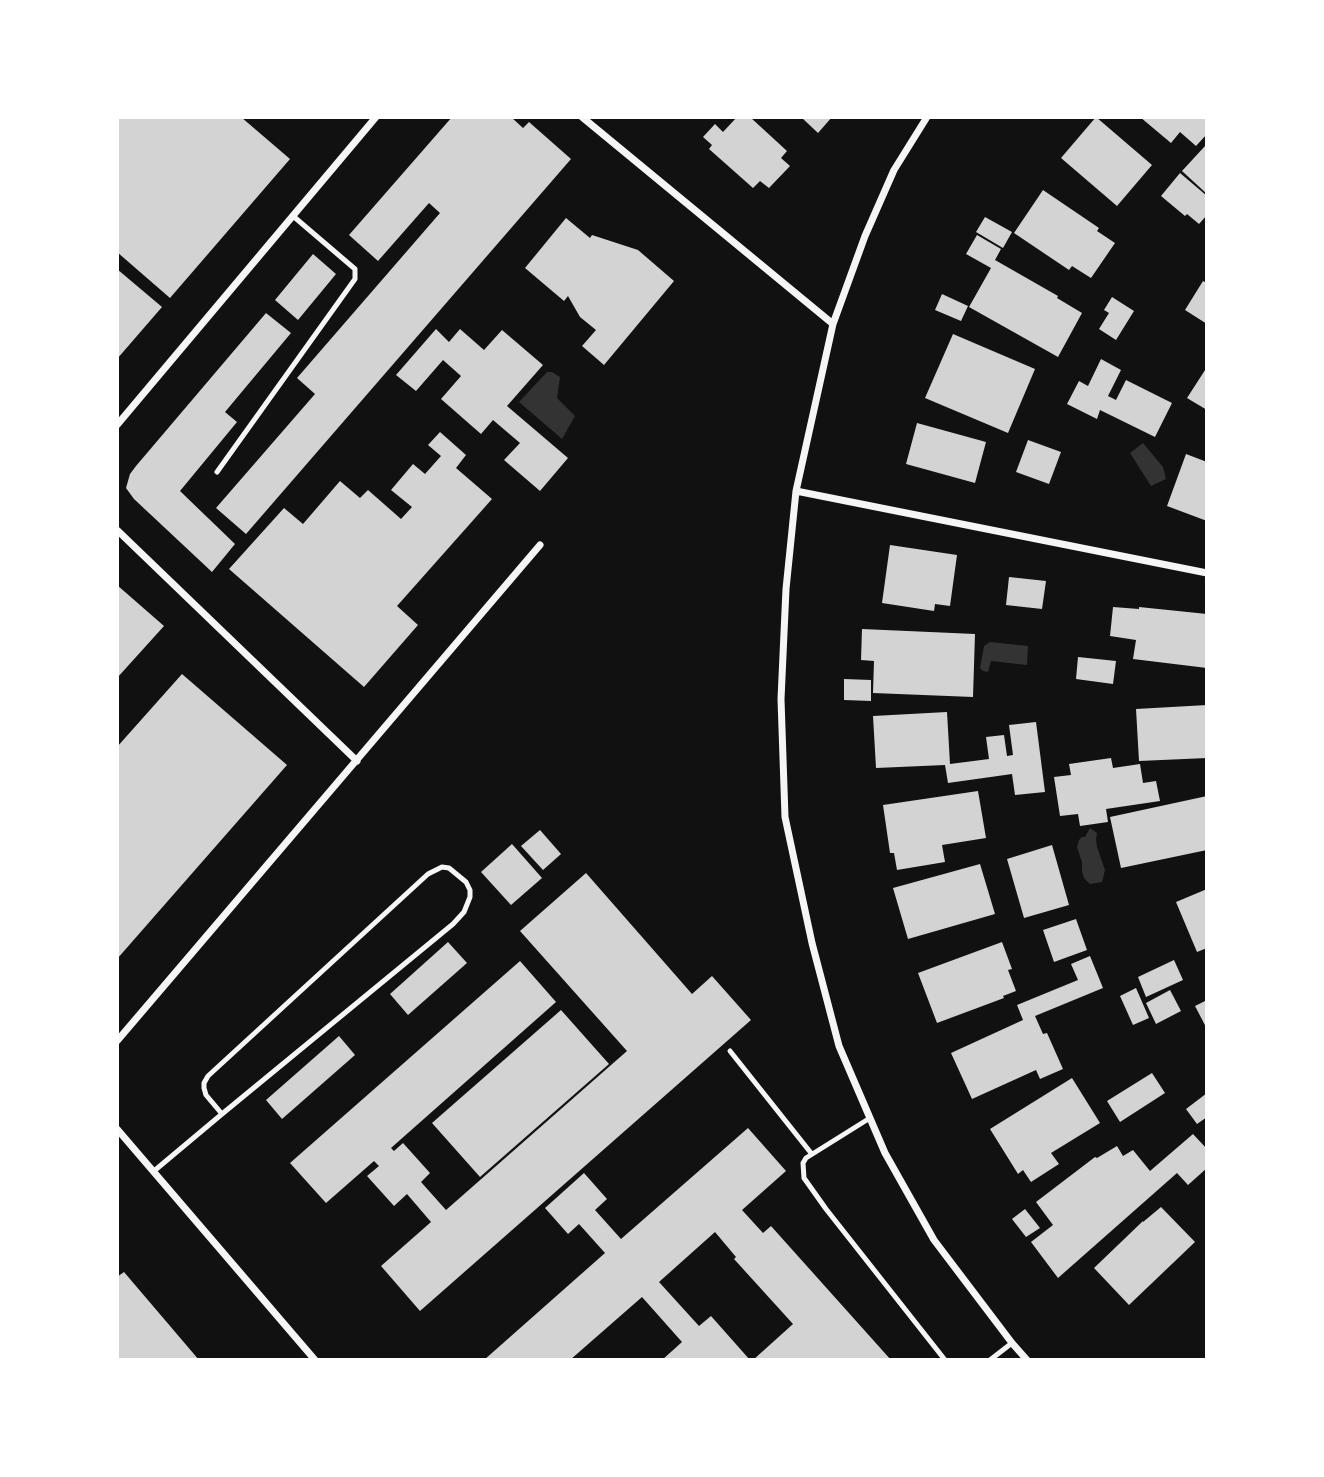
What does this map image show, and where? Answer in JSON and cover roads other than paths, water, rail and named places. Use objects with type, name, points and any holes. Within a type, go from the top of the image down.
[{"type":"street","points":[[117,425],[376,117]]},
{"type":"street","points":[[582,117],[833,324]]},
{"type":"street","points":[[928,117],[894,170],[865,236],[833,324],[796,491],[786,589],[781,699],[785,817],[812,943],[839,1046],[885,1153],[934,1240],[1027,1360]]},
{"type":"street","points":[[796,491],[1207,573]]},
{"type":"street","points":[[117,530],[357,761]]},
{"type":"street","points":[[117,1041],[540,545]]},
{"type":"street","points":[[117,1129],[316,1360]]},
{"type":"lane","points":[[216,472],[355,279],[355,269],[293,216]]},
{"type":"lane","points":[[153,1171],[453,924],[464,912],[470,897],[466,881],[449,868],[442,867],[428,874],[208,1076],[204,1083],[206,1095],[222,1114]]},
{"type":"lane","points":[[730,1051],[811,1153]]},
{"type":"lane","points":[[870,1118],[811,1153],[803,1163],[804,1178],[945,1360]]},
{"type":"lane","points":[[990,1360],[1012,1343]]}]
